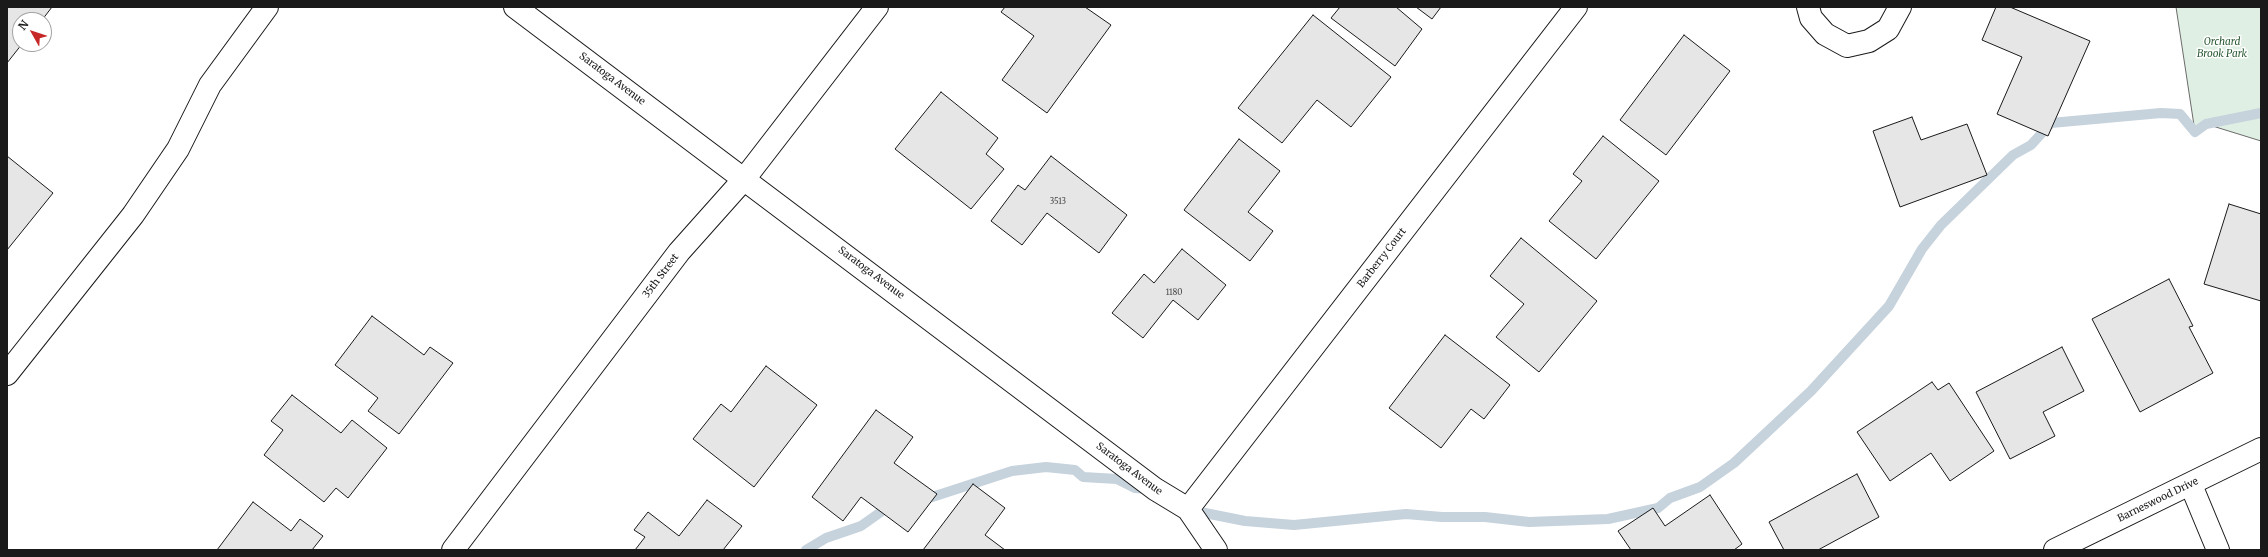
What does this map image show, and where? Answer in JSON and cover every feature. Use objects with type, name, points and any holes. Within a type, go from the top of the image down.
[{"type":"street","points":[[7,374],[133,214],[178,149],[210,85],[267,7]]},
{"type":"street","name":"Saratoga Avenue","points":[[515,7],[745,178],[1155,489],[1188,509],[1216,550]]},
{"type":"street","name":"35th Street","points":[[453,550],[679,252],[745,178],[876,7]]},
{"type":"street","name":"Barberry Court","points":[[1188,509],[1576,7]]},
{"type":"street","points":[[1808,7],[1811,18],[1825,34],[1848,46],[1869,41],[1888,29],[1900,7]]},
{"type":"street","name":"Barneswood Drive","points":[[2055,550],[2261,450]]},
{"type":"street","points":[[2191,485],[2218,550]]},
{"type":"green space","name":"Orchard Brook Park","points":[[2176,7],[2261,7],[2261,141],[2206,124],[2195,132]]},
{"type":"building","points":[[7,7],[52,7],[48,12],[12,12],[12,52],[16,52],[7,63]]},
{"type":"building","points":[[1005,7],[1085,7],[1111,25],[1047,113],[1002,80],[1034,36],[1001,12]]},
{"type":"building","points":[[1340,7],[1396,7],[1422,29],[1395,66],[1331,18]]},
{"type":"building","points":[[1416,7],[1441,7],[1432,19]]},
{"type":"building","points":[[1996,7],[2010,7],[2090,41],[2048,136],[1997,114],[2022,57],[1982,40]]},
{"type":"building","points":[[1313,15],[1391,77],[1351,127],[1317,100],[1282,143],[1238,108]]},
{"type":"building","points":[[1684,35],[1730,71],[1666,155],[1620,120]]},
{"type":"building","points":[[941,92],[998,138],[986,154],[1004,169],[971,209],[895,149]]},
{"type":"building","points":[[1912,117],[1921,140],[1967,124],[1987,175],[1900,207],[1873,131]]},
{"type":"building","points":[[1603,136],[1659,181],[1596,259],[1549,221],[1582,181],[1573,174]]},
{"type":"building","points":[[1239,139],[1280,171],[1248,212],[1273,231],[1250,261],[1184,210]]},
{"type":"building","points":[[7,156],[53,193],[7,250]]},
{"type":"building","points":[[1051,156],[1127,215],[1099,253],[1047,213],[1022,245],[991,221],[1018,185],[1025,190]]},
{"type":"building","points":[[2229,204],[2261,214],[2261,301],[2204,284]]},
{"type":"building","points":[[1521,238],[1597,301],[1539,372],[1496,337],[1524,304],[1490,276]]},
{"type":"building","points":[[1182,249],[1226,285],[1198,320],[1173,300],[1143,338],[1112,313],[1144,274],[1154,283]]},
{"type":"building","points":[[2169,279],[2193,326],[2189,327],[2213,373],[2140,412],[2092,319]]},
{"type":"building","points":[[372,316],[424,355],[430,347],[453,363],[399,434],[368,411],[378,398],[335,365]]},
{"type":"building","points":[[1445,335],[1510,385],[1484,419],[1471,409],[1441,448],[1389,408]]},
{"type":"building","points":[[2062,347],[2084,391],[2043,412],[2055,436],[2010,459],[1976,392]]},
{"type":"building","points":[[766,366],[817,405],[754,487],[693,439],[721,404],[731,412]]},
{"type":"building","points":[[1932,382],[1938,390],[1949,383],[1994,451],[1950,481],[1931,453],[1890,481],[1857,432]]},
{"type":"building","points":[[292,395],[341,433],[352,420],[387,448],[348,498],[336,488],[324,502],[264,455],[283,430],[271,421]]},
{"type":"building","points":[[876,410],[913,437],[894,463],[937,494],[908,532],[861,497],[843,521],[812,497]]},
{"type":"building","points":[[1857,474],[1879,517],[1818,550],[1784,550],[1769,522]]},
{"type":"building","points":[[973,484],[1005,508],[985,535],[1005,550],[923,550]]},
{"type":"building","points":[[1710,495],[1742,544],[1734,550],[1631,550],[1618,531],[1653,508],[1665,526]]},
{"type":"building","points":[[707,500],[742,526],[723,550],[635,550],[645,537],[634,530],[648,512],[679,536]]},
{"type":"building","points":[[253,502],[291,531],[300,519],[323,536],[312,550],[217,550]]},
{"type":"waterway","points":[[1190,510],[1245,521],[1294,525],[1406,514],[1442,517],[1485,517],[1529,522],[1608,519],[1658,508],[1670,498],[1700,487],[1734,463],[1811,391],[1889,306],[1922,249],[1941,225],[2013,155],[2031,145],[2051,123],[2161,113],[2180,114],[2195,132],[2206,124],[2261,113]]},
{"type":"waterway","points":[[923,500],[1012,471],[1046,467],[1075,470],[1083,477],[1117,479],[1135,488],[1148,489]]},
{"type":"waterway","points":[[806,550],[826,538],[861,526],[885,509],[894,508]]}]
